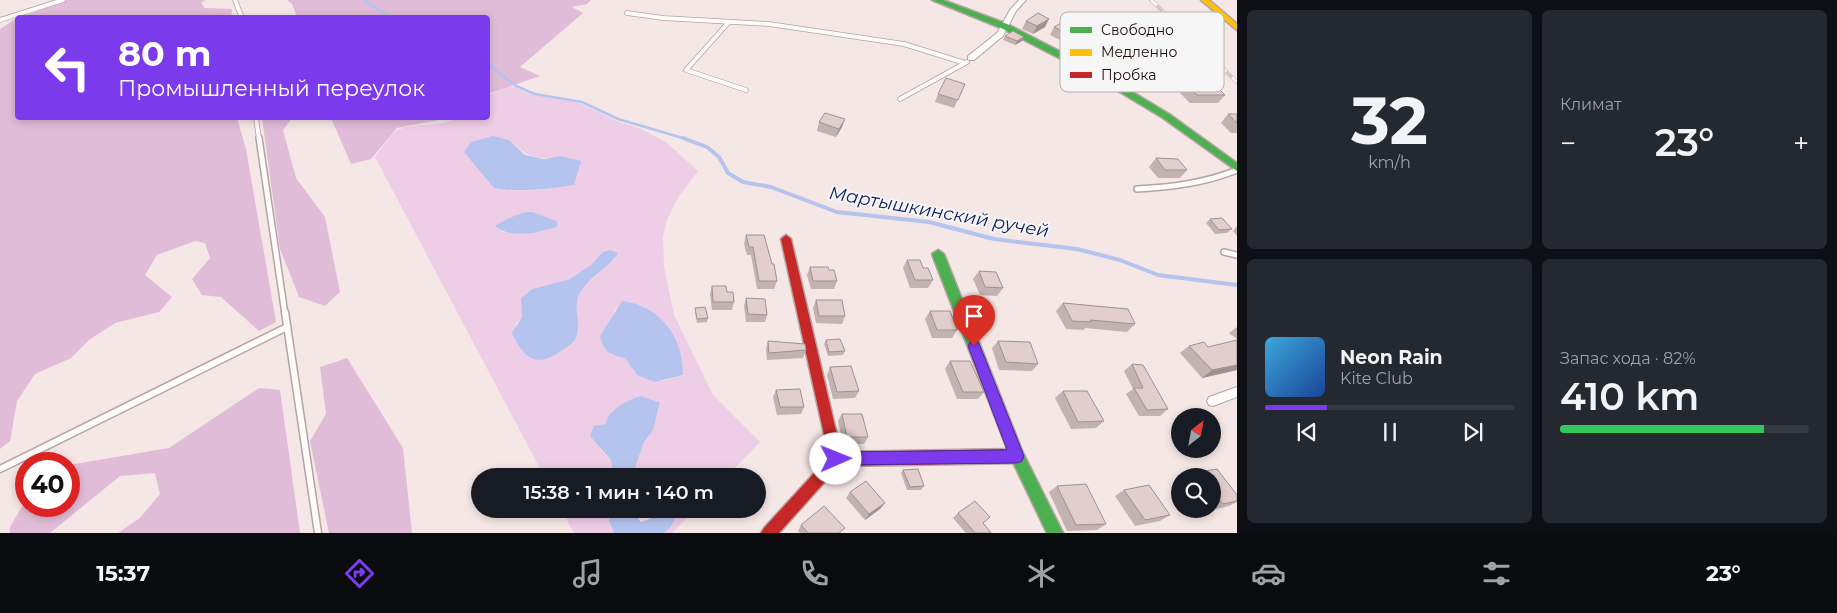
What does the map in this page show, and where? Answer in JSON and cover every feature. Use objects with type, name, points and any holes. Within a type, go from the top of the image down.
[{"type":"street","points":[[936,0],[1004,26],[1060,55]]},
{"type":"street","points":[[968,61],[1000,34],[1013,10],[1023,0]]},
{"type":"street","points":[[1205,0],[1219,12]]},
{"type":"street","points":[[1224,17],[1237,28]]},
{"type":"street","points":[[1127,92],[1166,116],[1237,169]]},
{"type":"street","points":[[786,239],[836,459]]},
{"type":"street","points":[[938,254],[1017,456],[1055,533]]},
{"type":"street","points":[[1213,401],[1237,392]]},
{"type":"street","points":[[769,533],[836,459],[1017,456]]},
{"type":"lane","points":[[16,15],[63,0]]},
{"type":"lane","points":[[235,0],[241,15]]},
{"type":"lane","points":[[627,13],[663,18],[769,24],[904,44],[968,61]]},
{"type":"lane","points":[[0,20],[15,15]]},
{"type":"lane","points":[[728,23],[686,70],[746,90]]},
{"type":"lane","points":[[900,99],[968,61]]},
{"type":"lane","points":[[256,120],[318,533]]},
{"type":"lane","points":[[1137,189],[1189,184],[1216,179],[1237,169]]},
{"type":"lane","points":[[1224,252],[1237,255]]},
{"type":"lane","points":[[0,469],[287,327]]},
{"type":"shaded area","points":[[67,0],[206,0],[201,3],[205,8],[232,9],[231,15],[27,15]]},
{"type":"shaded area","points":[[287,0],[591,0],[587,4],[572,7],[583,13],[520,67],[540,76],[490,93],[490,15],[296,15],[292,4]]},
{"type":"shaded area","points":[[15,19],[15,120],[238,120],[246,149],[276,322],[259,331],[221,297],[202,295],[192,279],[210,258],[205,243],[195,241],[157,255],[145,275],[172,297],[159,312],[115,323],[89,340],[71,358],[35,374],[17,401],[10,441],[0,449],[0,29]]},
{"type":"shaded area","points":[[512,86],[530,94],[579,103],[619,122],[642,129],[667,143],[698,171],[679,196],[667,220],[663,237],[664,267],[674,315],[713,395],[760,442],[735,468],[635,468],[644,442],[653,430],[660,404],[633,398],[613,410],[606,424],[600,449],[611,460],[612,468],[540,468],[375,157],[398,130],[412,126],[443,123],[452,120],[490,120],[490,94]],"holes":[[[509,140],[532,156],[544,158],[560,156],[574,185],[538,190],[510,191]],[[525,212],[532,212],[556,221],[557,227],[520,234],[502,232],[500,223]],[[603,252],[615,259],[603,267],[579,291],[575,305],[579,325],[515,325],[522,317],[521,298],[526,293],[537,287],[574,277],[588,268]],[[629,302],[643,308],[663,321],[669,329],[678,349],[683,375],[663,381],[637,375],[625,358],[600,336],[610,324],[615,309]]]},
{"type":"shaded area","points":[[262,120],[290,120],[283,130],[296,178],[325,217],[340,292],[325,306],[299,297],[280,249]]},
{"type":"shaded area","points":[[332,120],[439,120],[397,128],[371,159],[351,164]]},
{"type":"shaded area","points":[[347,358],[403,448],[412,533],[329,533],[310,441],[326,414],[320,367]]},
{"type":"shaded area","points":[[259,388],[280,390],[300,533],[118,533],[140,518],[160,494],[155,473],[120,476],[80,509],[80,463],[169,448]]},
{"type":"shaded area","points":[[16,517],[70,517],[50,533],[10,533],[10,527]]},
{"type":"shaded area","points":[[566,518],[609,518],[614,533],[574,533]]},
{"type":"shaded area","points":[[676,518],[687,518],[672,533],[664,533],[671,527]]},
{"type":"water","points":[[493,136],[509,140],[525,155],[544,159],[560,156],[581,161],[574,185],[524,190],[494,188],[464,152],[471,142]]},
{"type":"water","points":[[525,212],[532,212],[557,221],[557,227],[534,233],[517,234],[509,233],[495,226]]},
{"type":"water","points":[[610,250],[618,253],[611,262],[585,285],[578,298],[578,326],[574,341],[549,358],[535,360],[530,357],[520,348],[512,333],[522,317],[521,298],[532,289],[570,279],[591,265],[603,252]]},
{"type":"water","points":[[622,301],[648,309],[667,326],[679,348],[683,375],[655,382],[637,375],[625,358],[608,352],[603,346],[600,336]]},
{"type":"water","points":[[641,396],[660,403],[653,430],[644,442],[635,468],[612,468],[611,460],[590,436],[594,426],[606,424],[607,419],[614,410]]},
{"type":"water","points":[[609,518],[638,518],[641,522],[652,518],[676,518],[671,527],[664,533],[614,533]]},
{"type":"building","points":[[1038,13],[1049,19],[1037,26],[1026,21]]},
{"type":"building","points":[[1060,24],[1060,30],[1054,27]]},
{"type":"building","points":[[1013,31],[1024,37],[1017,41],[1005,36]]},
{"type":"building","points":[[946,78],[965,84],[958,100],[938,94]]},
{"type":"building","points":[[1194,92],[1222,92],[1225,95],[1197,95]]},
{"type":"building","points":[[825,113],[845,119],[839,129],[819,122]]},
{"type":"building","points":[[1228,114],[1237,114],[1237,123]]},
{"type":"building","points":[[1156,158],[1178,159],[1187,170],[1165,170]]},
{"type":"building","points":[[1222,218],[1232,229],[1219,230],[1210,219]]},
{"type":"building","points":[[746,235],[764,235],[772,264],[774,264],[777,281],[759,281],[753,247],[749,247]]},
{"type":"building","points":[[907,260],[920,260],[923,268],[928,268],[933,280],[915,280]]},
{"type":"building","points":[[810,267],[828,267],[829,270],[834,270],[837,281],[813,281]]},
{"type":"building","points":[[979,271],[996,272],[1003,288],[985,287]]},
{"type":"building","points":[[712,286],[726,286],[727,292],[733,292],[734,302],[713,302]]},
{"type":"building","points":[[746,298],[765,299],[767,315],[748,314]]},
{"type":"building","points":[[816,300],[842,300],[845,316],[819,316]]},
{"type":"building","points":[[1063,303],[1128,309],[1135,324],[1090,320],[1091,322],[1072,321]]},
{"type":"building","points":[[705,307],[708,318],[697,319],[695,308]]},
{"type":"building","points":[[930,311],[950,311],[957,330],[937,330]]},
{"type":"building","points":[[840,339],[845,351],[829,352],[826,340]]},
{"type":"building","points":[[1237,340],[1237,365],[1212,370],[1189,346],[1204,342],[1208,347]]},
{"type":"building","points":[[768,341],[805,344],[806,350],[769,353]]},
{"type":"building","points":[[998,341],[1030,342],[1038,364],[1006,362]]},
{"type":"building","points":[[950,361],[970,361],[984,392],[963,392]]},
{"type":"building","points":[[1132,364],[1143,365],[1168,409],[1147,410],[1134,388],[1143,388]]},
{"type":"building","points":[[851,366],[859,391],[837,392],[830,367]]},
{"type":"building","points":[[800,389],[804,407],[780,407],[776,390]]},
{"type":"building","points":[[1063,391],[1087,391],[1104,421],[1078,422]]},
{"type":"building","points":[[842,414],[862,414],[868,437],[847,437]]},
{"type":"building","points":[[918,469],[924,486],[910,487],[903,470]]},
{"type":"building","points":[[1221,474],[1237,495],[1237,501],[1223,504],[1221,501]]},
{"type":"building","points":[[866,481],[885,503],[869,514],[850,492]]},
{"type":"building","points":[[1086,484],[1106,524],[1076,525],[1057,486]]},
{"type":"building","points":[[1149,485],[1170,515],[1145,520],[1124,490]]},
{"type":"building","points":[[975,501],[990,517],[983,523],[991,533],[975,533],[958,513]]},
{"type":"building","points":[[824,506],[845,528],[839,533],[808,533],[801,525]]},
{"type":"waterway","name":"Мартышкинский ручей","points":[[364,0],[386,15]]},
{"type":"waterway","name":"Мартышкинский ручей","points":[[490,66],[516,86],[535,94],[582,102],[618,119],[684,139]]},
{"type":"waterway","name":"Мартышкинский ручей","points":[[684,139],[707,147],[719,157],[728,173],[743,182],[771,187],[837,212],[929,222],[994,239],[1077,249],[1120,260],[1158,275],[1237,285]]},
{"type":"railway","points":[[1151,0],[1164,12]]},
{"type":"railway","points":[[1224,70],[1237,82]]},
{"type":"traffic: fast","points":[[936,0],[1004,26],[1060,55]]},
{"type":"traffic: fast","points":[[1126,92],[1166,116],[1237,168]]},
{"type":"traffic: fast","points":[[938,254],[1017,456],[1055,533]]},
{"type":"traffic: slow","points":[[1205,0],[1219,12]]},
{"type":"traffic: slow","points":[[1224,17],[1237,28]]},
{"type":"traffic: jam","points":[[786,239],[836,459]]},
{"type":"traffic: jam","points":[[769,533],[836,459],[1017,456]]},
{"type":"route","points":[[836,459],[1017,456],[974,346]]}]
